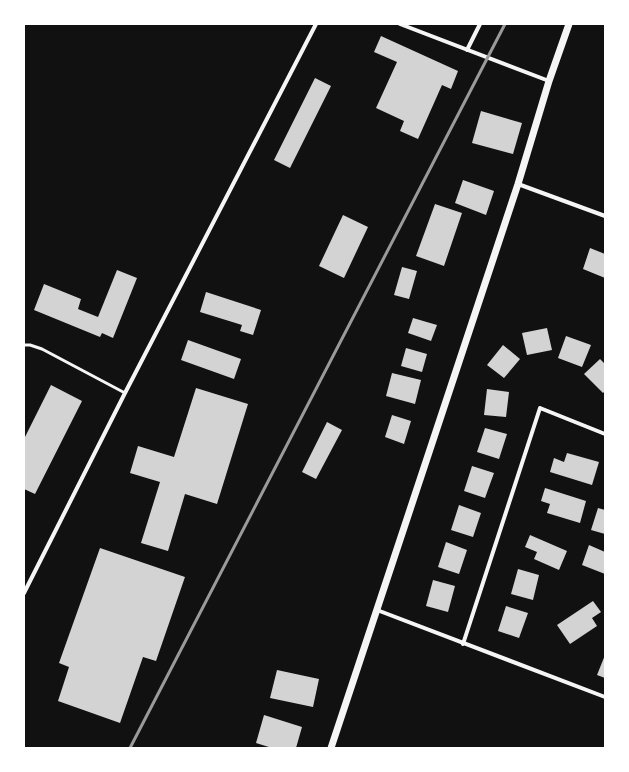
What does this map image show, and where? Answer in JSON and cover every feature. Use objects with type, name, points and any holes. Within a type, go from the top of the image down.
[{"type":"street","points":[[24,593],[125,393],[316,24]]},
{"type":"street","points":[[400,24],[549,81]]},
{"type":"street","points":[[467,50],[480,24]]},
{"type":"street","points":[[331,748],[518,184],[549,81],[569,24]]},
{"type":"street","points":[[518,184],[605,216]]},
{"type":"street","points":[[463,644],[540,408],[605,434]]},
{"type":"street","points":[[377,610],[605,697]]},
{"type":"lane","points":[[24,345],[42,349],[125,393]]},
{"type":"building","points":[[381,36],[458,71],[451,89],[442,85],[418,139],[400,131],[404,121],[376,108],[397,62],[374,52]]},
{"type":"building","points":[[315,78],[331,86],[290,168],[274,160]]},
{"type":"building","points":[[481,111],[522,123],[513,154],[472,143]]},
{"type":"building","points":[[463,180],[494,191],[486,215],[455,203]]},
{"type":"building","points":[[435,204],[462,213],[444,266],[416,256]]},
{"type":"building","points":[[343,215],[368,227],[344,278],[319,266]]},
{"type":"building","points":[[590,248],[605,254],[605,278],[583,269]]},
{"type":"building","points":[[402,267],[417,271],[409,299],[394,295]]},
{"type":"building","points":[[117,270],[137,278],[113,338],[102,333],[100,337],[34,310],[44,284],[81,299],[78,309],[98,317]]},
{"type":"building","points":[[206,292],[261,310],[253,335],[240,331],[242,325],[200,312]]},
{"type":"building","points":[[413,318],[437,325],[431,341],[408,333]]},
{"type":"building","points":[[547,328],[552,350],[527,355],[522,333]]},
{"type":"building","points":[[566,336],[591,345],[582,367],[558,358]]},
{"type":"building","points":[[188,340],[241,359],[234,379],[181,360]]},
{"type":"building","points":[[503,345],[520,359],[504,378],[487,365]]},
{"type":"building","points":[[406,348],[427,354],[422,372],[401,366]]},
{"type":"building","points":[[600,359],[605,364],[605,391],[603,393],[584,374]]},
{"type":"building","points":[[392,373],[421,380],[415,404],[386,396]]},
{"type":"building","points":[[51,385],[82,401],[35,494],[24,489],[24,439]]},
{"type":"building","points":[[196,388],[248,404],[217,504],[185,494],[168,551],[141,543],[160,482],[130,473],[138,446],[174,457]]},
{"type":"building","points":[[487,389],[509,392],[506,417],[484,415]]},
{"type":"building","points":[[392,415],[411,421],[404,444],[385,437]]},
{"type":"building","points":[[327,422],[342,430],[316,479],[302,472]]},
{"type":"building","points":[[485,428],[507,434],[499,459],[477,452]]},
{"type":"building","points":[[567,453],[599,462],[592,485],[550,472],[554,458],[564,462]]},
{"type":"building","points":[[472,466],[494,473],[485,498],[464,491]]},
{"type":"building","points":[[545,488],[586,501],[580,523],[547,513],[550,504],[541,501]]},
{"type":"building","points":[[459,505],[481,513],[473,537],[451,530]]},
{"type":"building","points":[[598,508],[605,510],[605,534],[591,530]]},
{"type":"building","points":[[530,535],[567,551],[559,570],[534,559],[537,552],[525,547]]},
{"type":"building","points":[[446,542],[467,550],[459,574],[438,567]]},
{"type":"building","points":[[589,545],[605,552],[605,574],[582,565]]},
{"type":"building","points":[[100,548],[185,577],[156,661],[143,657],[120,723],[58,701],[69,667],[59,663]]},
{"type":"building","points":[[518,569],[539,575],[533,600],[511,594]]},
{"type":"building","points":[[433,580],[455,586],[448,612],[426,606]]},
{"type":"building","points":[[593,601],[601,612],[592,618],[597,626],[570,644],[557,625]]},
{"type":"building","points":[[506,606],[528,613],[519,638],[498,631]]},
{"type":"building","points":[[605,655],[605,678],[597,675]]},
{"type":"building","points":[[277,670],[319,679],[313,707],[270,698]]},
{"type":"building","points":[[264,715],[302,727],[296,748],[272,748],[256,743]]},
{"type":"railway","points":[[130,748],[505,24]]}]
